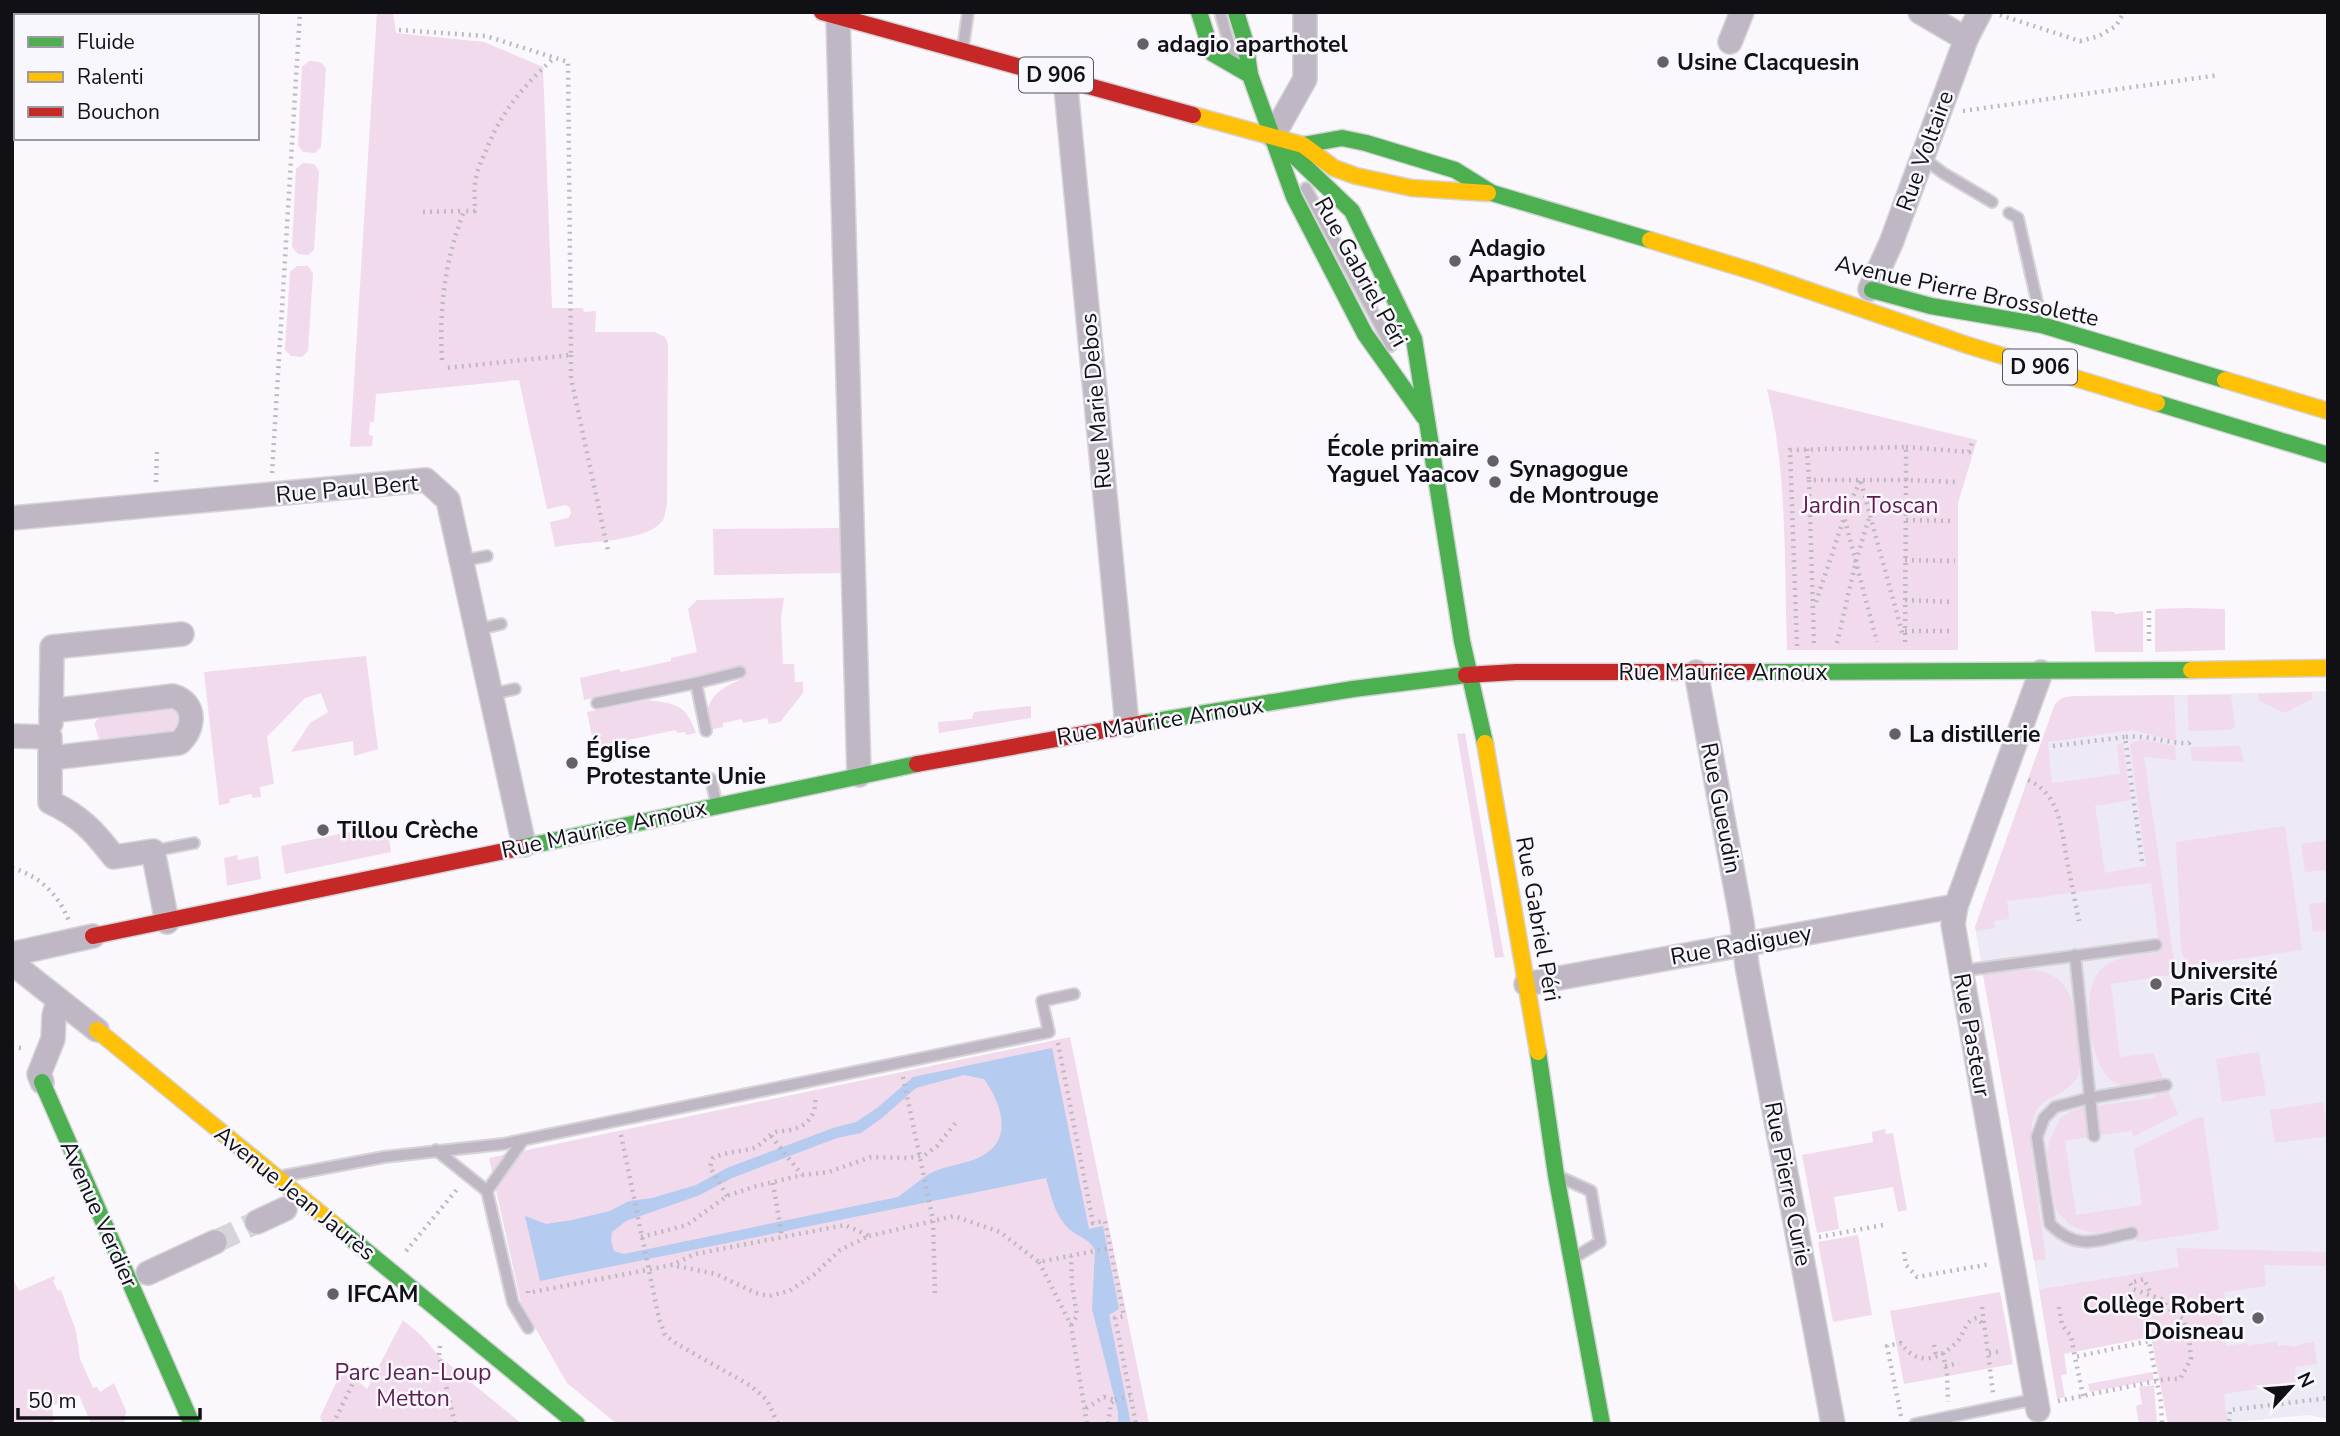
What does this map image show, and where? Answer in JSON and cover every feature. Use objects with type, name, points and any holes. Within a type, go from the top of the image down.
[{"type":"main road","points":[[1199,12],[1212,53],[1250,75]]},
{"type":"main road","points":[[1236,12],[1245,41],[1250,75],[1273,136]]},
{"type":"main road","name":"Avenue Pierre Brossolette","points":[[830,15],[1303,145],[1336,169],[1347,172],[1453,194],[1492,193]]},
{"type":"main road","name":"Rue Gabriel Péri","points":[[1273,136],[1294,198],[1365,334],[1427,421]]},
{"type":"main road","name":"Rue Gabriel Péri","points":[[1273,136],[1352,211],[1414,339],[1470,674],[1480,716],[1526,984],[1556,1175],[1602,1424]]},
{"type":"main road","name":"Avenue Pierre Brossolette","points":[[1303,145],[1342,138],[1455,170],[1492,193],[1755,272],[1967,345],[2328,455]]},
{"type":"main road","name":"Avenue Pierre Brossolette","points":[[1755,272],[1858,287],[1931,306],[2042,326],[2328,411]]},
{"type":"main road","name":"Rue Maurice Arnoux","points":[[93,936],[410,872],[524,845],[859,775],[1127,725],[1470,674],[2328,668]]},
{"type":"main road","name":"Avenue Jean Jaurès","points":[[97,1030],[577,1424]]},
{"type":"main road","name":"Avenue Verdier","points":[[42,1082],[192,1424]]},
{"type":"street","points":[[1273,136],[1306,79],[1305,12]]},
{"type":"street","points":[[1730,42],[1742,12]]},
{"type":"street","points":[[1920,12],[1966,38]]},
{"type":"street","name":"Rue Voltaire","points":[[1858,287],[1891,243],[1966,38],[1980,12]]},
{"type":"street","points":[[830,15],[859,775]]},
{"type":"street","name":"Rue Marie Debos","points":[[1065,78],[1127,725]]},
{"type":"street","name":"Rue Paul Bert","points":[[12,517],[426,480],[448,500],[524,845]]},
{"type":"street","points":[[167,922],[153,851],[114,857],[94,831],[73,813],[50,802],[52,648],[182,634]]},
{"type":"street","name":"Rue Gueudin","points":[[1696,672],[1742,922],[1743,944]]},
{"type":"street","name":"Rue Pasteur","points":[[2041,672],[1956,906],[1953,924],[2044,1404]]},
{"type":"street","points":[[12,736],[50,748],[179,743],[190,730],[191,722],[187,705],[181,698],[173,696],[51,710]]},
{"type":"street","name":"Rue Radiguey","points":[[1526,984],[1956,906]]},
{"type":"street","name":"Rue Maurice Arnoux","points":[[12,954],[93,936]]},
{"type":"street","name":"Rue Pierre Curie","points":[[1743,944],[1833,1424]]},
{"type":"street","name":"Avenue Jean Jaurès","points":[[12,963],[97,1030]]},
{"type":"street","name":"Avenue Verdier","points":[[42,1082],[39,1074],[53,1039],[58,1000]]},
{"type":"street","points":[[257,1222],[285,1209]]},
{"type":"street","points":[[148,1273],[215,1242]]},
{"type":"lane","points":[[962,51],[968,12]]},
{"type":"lane","points":[[1220,12],[1230,47],[1250,75]]},
{"type":"lane","points":[[1922,157],[1943,173],[1992,202]]},
{"type":"lane","points":[[2009,213],[2018,218],[2042,326]]},
{"type":"lane","points":[[461,561],[486,556]]},
{"type":"lane","points":[[476,630],[501,624]]},
{"type":"lane","points":[[597,703],[740,672]]},
{"type":"lane","points":[[696,683],[706,731]]},
{"type":"lane","points":[[490,694],[515,689]]},
{"type":"lane","points":[[711,779],[717,805]]},
{"type":"lane","points":[[153,851],[194,843]]},
{"type":"lane","points":[[1960,971],[2156,945]]},
{"type":"lane","points":[[2075,955],[2094,1136]]},
{"type":"lane","points":[[277,1177],[436,1150],[523,1140],[1049,1032],[1042,1000],[1074,994]]},
{"type":"lane","points":[[2132,1233],[2088,1242],[2073,1241],[2050,1224],[2037,1137],[2044,1118],[2055,1107],[2089,1098],[2166,1085]]},
{"type":"lane","points":[[487,1191],[523,1140]]},
{"type":"lane","points":[[436,1150],[487,1191],[513,1303],[528,1328]]},
{"type":"lane","points":[[1556,1175],[1591,1191],[1600,1242],[1573,1258]]},
{"type":"lane","points":[[1915,1424],[1994,1407],[2044,1404]]},
{"type":"path","points":[[271,495],[300,12]]},
{"type":"path","points":[[1994,13],[2080,41],[2099,36],[2116,26],[2124,12]]},
{"type":"path","points":[[399,30],[485,36],[568,62],[571,379],[608,551]]},
{"type":"path","points":[[423,212],[475,211],[475,184],[479,166],[497,125],[522,88],[554,58]]},
{"type":"path","points":[[1938,115],[2219,75]]},
{"type":"path","points":[[442,360],[441,310],[444,285],[453,239],[464,211]]},
{"type":"path","points":[[446,368],[571,355]]},
{"type":"path","points":[[1797,650],[1790,450],[1906,446],[1969,452],[1973,439]]},
{"type":"path","points":[[1905,642],[1906,446]]},
{"type":"path","points":[[156,476],[157,449]]},
{"type":"path","points":[[1807,449],[1814,643],[1849,642]]},
{"type":"path","points":[[1809,480],[1956,482]]},
{"type":"path","points":[[1814,608],[1844,517],[1860,481]]},
{"type":"path","points":[[1860,481],[1905,642]]},
{"type":"path","points":[[1844,517],[1874,642],[1886,642]]},
{"type":"path","points":[[1838,643],[1856,561],[1869,518]]},
{"type":"path","points":[[1906,520],[1955,521]]},
{"type":"path","points":[[1905,559],[1955,561]]},
{"type":"path","points":[[1905,600],[1954,602]]},
{"type":"path","points":[[2149,611],[2149,652]]},
{"type":"path","points":[[1905,631],[1950,631]]},
{"type":"path","points":[[1895,642],[1905,642]]},
{"type":"path","points":[[2053,746],[2140,735],[2175,744],[2189,743],[2193,738]]},
{"type":"path","points":[[2125,737],[2142,862]]},
{"type":"path","points":[[2028,780],[2040,785],[2055,804],[2063,828],[2079,921]]},
{"type":"path","points":[[12,868],[42,882],[57,898],[71,927]]},
{"type":"path","points":[[1049,1032],[1057,1040],[1093,1223],[1105,1221],[1124,1316],[1115,1318],[1136,1424]]},
{"type":"path","points":[[725,1193],[710,1167],[713,1157],[722,1153],[752,1149],[773,1138],[776,1131],[791,1130],[812,1119],[816,1109],[811,1080]]},
{"type":"path","points":[[904,1080],[933,1220],[935,1296]]},
{"type":"path","points":[[618,1120],[648,1270],[665,1335],[751,1385],[767,1400],[778,1424]]},
{"type":"path","points":[[642,1237],[687,1224],[725,1193],[802,1175],[829,1172],[871,1157],[891,1159],[920,1156],[937,1146],[957,1121]]},
{"type":"path","points":[[773,1138],[802,1175]]},
{"type":"path","points":[[405,1252],[467,1175]]},
{"type":"path","points":[[773,1183],[782,1235]]},
{"type":"path","points":[[672,1265],[716,1274],[756,1293],[769,1296],[789,1291],[815,1274],[840,1250],[869,1236],[954,1216],[1000,1232],[1039,1262],[1071,1325],[1087,1424]]},
{"type":"path","points":[[525,1280],[528,1293],[672,1265],[695,1254],[782,1235],[845,1225],[869,1236]]},
{"type":"path","points":[[1818,1237],[1883,1225]]},
{"type":"path","points":[[1039,1262],[1110,1248]]},
{"type":"path","points":[[1904,1252],[1906,1265],[1917,1277],[1995,1264]]},
{"type":"path","points":[[1071,1256],[1077,1316],[1071,1325]]},
{"type":"path","points":[[2044,1404],[2157,1381],[2180,1379],[2191,1359],[2189,1336],[2183,1320],[2161,1299],[2133,1289],[2130,1283],[2144,1279],[2151,1294]]},
{"type":"path","points":[[1982,1307],[1994,1407]]},
{"type":"path","points":[[2059,1307],[2062,1325],[2071,1336],[2083,1396]]},
{"type":"path","points":[[1902,1424],[1887,1346],[1901,1343],[1917,1359],[1924,1359],[1943,1353],[1957,1341],[1972,1319],[1977,1318],[1985,1326]]},
{"type":"path","points":[[440,1337],[439,1356],[455,1424]]},
{"type":"path","points":[[2074,1357],[2149,1341],[2162,1424]]},
{"type":"path","points":[[1934,1345],[1936,1356]]},
{"type":"path","points":[[1989,1353],[2003,1351]]},
{"type":"path","points":[[1943,1353],[1949,1417]]},
{"type":"path","points":[[1945,1366],[1959,1363]]},
{"type":"path","points":[[333,1424],[355,1379]]},
{"type":"path","points":[[1086,1408],[1104,1397],[1115,1400],[1129,1397]]},
{"type":"path","points":[[2229,1421],[2230,1410],[2328,1398]]},
{"type":"path","points":[[1108,1424],[1111,1403],[1115,1400]]},
{"type":"shaded area","name":"Université Paris Cité","points":[[2328,691],[2328,1419],[2309,1415],[2211,1424],[2179,1267],[2039,1289],[1975,927],[2055,704],[2062,698]]},
{"type":"green space","points":[[377,12],[393,12],[396,33],[484,42],[543,67],[552,308],[583,308],[584,312],[596,311],[595,332],[655,332],[665,337],[668,344],[667,503],[663,520],[655,528],[614,540],[555,547],[550,522],[568,518],[571,514],[570,508],[566,505],[547,509],[519,380],[376,394],[374,422],[370,422],[369,435],[373,436],[372,446],[350,447]]},
{"type":"green space","points":[[309,61],[320,62],[326,68],[321,147],[315,153],[303,152],[298,145],[302,67]]},
{"type":"green space","points":[[303,163],[314,164],[319,171],[314,250],[308,255],[298,254],[292,247],[296,169]]},
{"type":"green space","points":[[297,266],[308,266],[313,273],[308,351],[302,357],[291,356],[285,350],[290,272]]},
{"type":"green space","name":"Jardin Toscan","points":[[1767,389],[1977,440],[1958,503],[1958,650],[1787,650],[1782,486]]},
{"type":"green space","points":[[844,528],[845,573],[714,575],[713,529]]},
{"type":"green space","points":[[784,598],[781,618],[783,664],[794,664],[795,682],[803,682],[803,693],[780,722],[769,724],[767,718],[743,723],[742,719],[704,731],[708,709],[714,696],[745,677],[742,666],[584,700],[580,678],[671,661],[671,658],[697,652],[688,609],[697,600]]},
{"type":"green space","points":[[2155,609],[2225,609],[2225,650],[2155,652]]},
{"type":"green space","points":[[2091,611],[2115,614],[2143,611],[2143,652],[2095,652]]},
{"type":"green space","points":[[366,656],[378,749],[354,756],[353,741],[291,752],[310,723],[328,712],[321,693],[305,698],[267,737],[274,784],[260,787],[261,797],[253,798],[251,794],[229,799],[230,803],[219,805],[204,672]]},
{"type":"green space","points":[[2312,692],[2312,699],[2285,713],[2259,701],[2258,694]]},
{"type":"green space","points":[[2174,695],[2176,741],[2132,730],[2048,742],[2052,783],[2120,774],[2117,744],[2123,743],[2131,800],[2095,806],[2105,873],[2146,866],[2130,744],[2141,739],[2175,746],[2176,760],[2144,757],[2176,974],[2111,984],[2120,1057],[2153,1053],[2163,1078],[2126,1086],[2110,1079],[2101,1067],[2091,1033],[2090,996],[2094,981],[2106,965],[2128,956],[2160,952],[2151,883],[2007,901],[2009,919],[1994,921],[1995,928],[1976,931],[1975,927],[2055,704],[2062,698],[2072,696]]},
{"type":"green space","points":[[2187,695],[2231,695],[2235,727],[2230,730],[2189,731]]},
{"type":"green space","points":[[648,700],[679,707],[688,716],[696,733],[686,735],[685,732],[677,733],[676,730],[623,741],[624,745],[606,749],[607,752],[596,755],[587,712]]},
{"type":"green space","points":[[168,703],[181,708],[178,734],[105,742],[99,738],[94,724],[103,712]]},
{"type":"green space","points":[[1031,706],[1031,718],[939,733],[938,722],[972,719],[974,712]]},
{"type":"green space","points":[[1465,733],[1504,957],[1495,958],[1457,734]]},
{"type":"green space","points":[[2240,746],[2244,762],[2192,761],[2190,747]]},
{"type":"green space","points":[[387,824],[391,852],[285,874],[281,846]]},
{"type":"green space","points":[[2285,826],[2302,950],[2187,966],[2181,950],[2176,842]]},
{"type":"green space","points":[[2328,840],[2328,870],[2305,872],[2301,844]]},
{"type":"green space","points":[[237,855],[238,860],[258,856],[261,879],[227,886],[224,858]]},
{"type":"green space","points":[[2328,902],[2328,930],[2313,932],[2309,904]]},
{"type":"green space","points":[[2026,969],[2052,976],[2067,990],[2074,1012],[2080,1062],[2076,1079],[2039,1106],[2032,1123],[2031,1147],[2046,1259],[2034,1261],[1983,975]]},
{"type":"green space","points":[[1070,1037],[1149,1424],[617,1424],[567,1383],[521,1303],[489,1158]]},
{"type":"green space","points":[[2259,1052],[2266,1095],[2222,1102],[2216,1059]]},
{"type":"green space","points":[[2168,1090],[2178,1114],[2133,1137],[2132,1131],[2099,1135],[2095,1106],[2155,1098],[2155,1091]]},
{"type":"green space","points":[[2323,1102],[2328,1136],[2275,1143],[2270,1110]]},
{"type":"green space","points":[[2086,1107],[2091,1137],[2065,1141],[2076,1215],[2142,1205],[2134,1149],[2203,1117],[2219,1230],[2137,1242],[2133,1226],[2096,1233],[2069,1224],[2056,1210],[2047,1152],[2060,1119],[2071,1111]]},
{"type":"green space","points":[[1885,1129],[1886,1134],[1893,1133],[1907,1210],[1898,1212],[1893,1187],[1834,1197],[1839,1229],[1817,1233],[1802,1155],[1873,1142],[1872,1132]]},
{"type":"green space","points":[[1858,1235],[1872,1315],[1833,1322],[1818,1242]]},
{"type":"green space","points":[[2176,1248],[2328,1252],[2328,1266],[2264,1265],[2266,1286],[2224,1292],[2226,1311],[2221,1312],[2226,1346],[2247,1343],[2248,1346],[2277,1341],[2278,1346],[2294,1347],[2314,1342],[2317,1364],[2295,1367],[2297,1383],[2224,1394],[2227,1422],[2168,1424],[2151,1337],[2064,1354],[2067,1374],[2061,1375],[2065,1397],[2057,1399],[2039,1289],[2179,1267]]},
{"type":"green space","points":[[54,1276],[53,1281],[58,1291],[61,1290],[76,1331],[80,1359],[93,1388],[97,1387],[100,1392],[114,1383],[126,1411],[124,1424],[91,1424],[79,1395],[52,1406],[54,1424],[12,1424],[12,1277],[19,1291]]},
{"type":"green space","points":[[2000,1292],[2013,1364],[1904,1384],[1890,1311]]},
{"type":"green space","name":"Parc Jean-Loup Metton","points":[[403,1320],[422,1336],[439,1356],[522,1424],[323,1424],[320,1417],[343,1368],[367,1389]]},
{"type":"green space","points":[[2152,1372],[2154,1380],[2090,1392],[2088,1384]]},
{"type":"green space","points":[[2154,1385],[2157,1424],[2139,1424],[2136,1406],[2142,1404],[2139,1387]]},
{"type":"water","points":[[1052,1048],[1089,1229],[1103,1226],[1119,1309],[1109,1315],[1131,1424],[1118,1424],[1118,1412],[1092,1309],[1095,1250],[1060,1218],[1046,1178],[540,1281],[525,1216],[546,1224],[572,1220],[610,1211],[629,1201],[652,1198],[696,1185],[727,1168],[856,1122],[913,1077]],"holes":[[[964,1075],[984,1079],[999,1110],[1001,1131],[998,1141],[980,1157],[929,1174],[898,1197],[624,1254],[614,1251],[612,1232],[626,1221],[700,1195],[732,1178],[837,1138],[861,1133],[916,1088]]]},
{"type":"tunnel","points":[[215,1242],[257,1222]]},
{"type":"traffic: fast","points":[[1199,12],[1212,53],[1250,75]]},
{"type":"traffic: fast","points":[[1236,12],[1245,41],[1250,75],[1294,197],[1365,334],[1424,417]]},
{"type":"traffic: fast","points":[[1303,145],[1342,138],[1366,143],[1455,170],[1492,193],[1650,240]]},
{"type":"traffic: fast","points":[[1287,149],[1352,211],[1414,339],[1462,641],[1485,743]]},
{"type":"traffic: fast","points":[[1872,290],[1931,306],[2042,325],[2225,380]]},
{"type":"traffic: fast","points":[[2157,403],[2328,455]]},
{"type":"traffic: fast","points":[[1753,672],[2191,670]]},
{"type":"traffic: fast","points":[[1144,723],[1353,689],[1466,675]]},
{"type":"traffic: fast","points":[[519,848],[917,764]]},
{"type":"traffic: fast","points":[[1538,1052],[1556,1175],[1602,1424]]},
{"type":"traffic: fast","points":[[42,1082],[192,1424]]},
{"type":"traffic: fast","points":[[337,1227],[577,1424]]},
{"type":"traffic: slow","points":[[1193,115],[1303,145],[1334,168],[1356,176],[1412,188],[1488,193]]},
{"type":"traffic: slow","points":[[1650,240],[1755,272],[1967,345],[2157,403]]},
{"type":"traffic: slow","points":[[2225,380],[2328,411]]},
{"type":"traffic: slow","points":[[2191,670],[2328,668]]},
{"type":"traffic: slow","points":[[1485,743],[1538,1052]]},
{"type":"traffic: slow","points":[[97,1030],[337,1227]]},
{"type":"traffic: jam","points":[[822,12],[1193,115]]},
{"type":"traffic: jam","points":[[1466,675],[1516,672],[1753,672]]},
{"type":"traffic: jam","points":[[917,764],[1144,723]]},
{"type":"traffic: jam","points":[[93,936],[519,848]]},
{"type":"place","name":"adagio aparthotel","points":[[1143,44]]},
{"type":"place","name":"Usine Clacquesin","points":[[1663,62]]},
{"type":"place","name":"Adagio Aparthotel","points":[[1455,261]]},
{"type":"place","name":"École primaire Yaguel Yaacov","points":[[1493,461]]},
{"type":"place","name":"Synagogue de Montrouge","points":[[1495,482]]},
{"type":"place","name":"La distillerie","points":[[1895,734]]},
{"type":"place","name":"Église Protestante Unie","points":[[572,763]]},
{"type":"place","name":"Tillou Crèche","points":[[323,830]]},
{"type":"place","name":"Université Paris Cité","points":[[2156,984]]},
{"type":"place","name":"IFCAM","points":[[333,1294]]},
{"type":"place","name":"Collège Robert Doisneau","points":[[2258,1318]]}]
